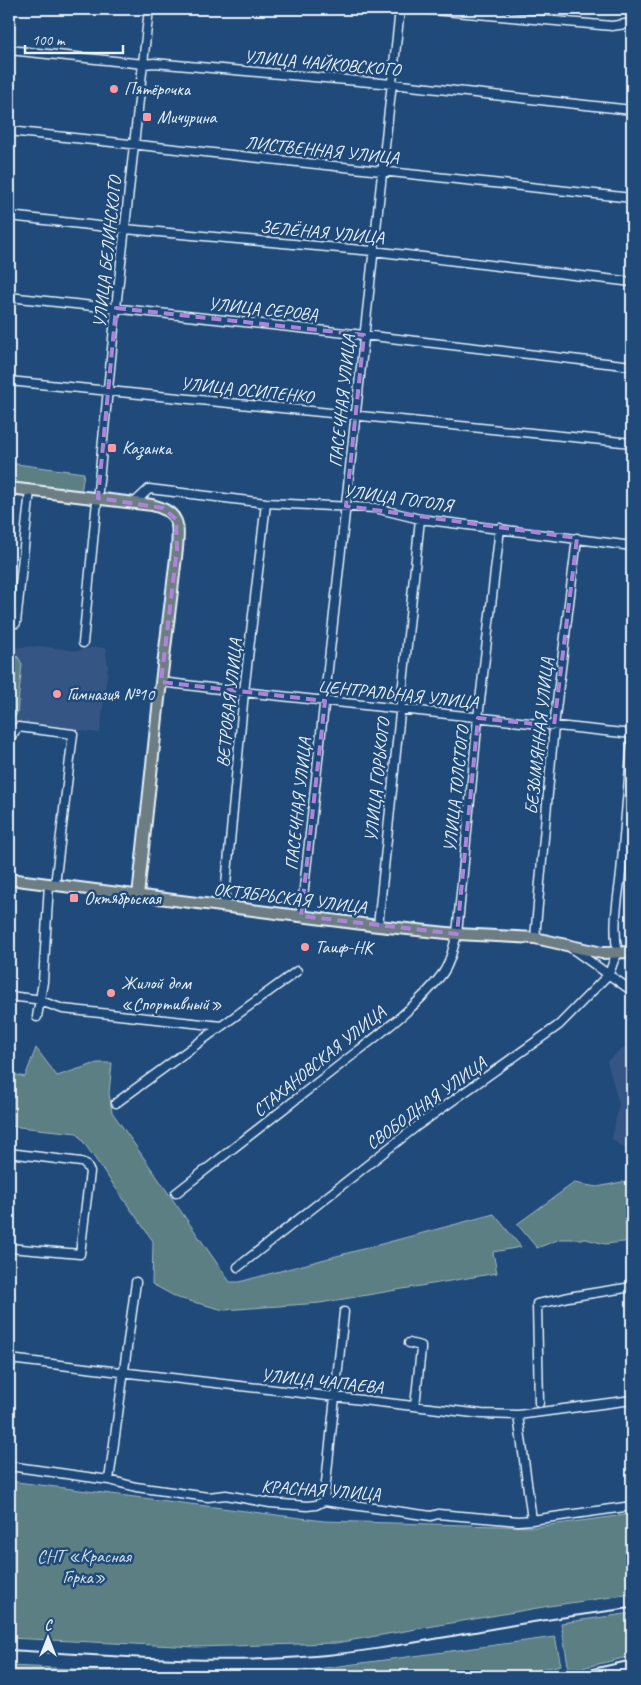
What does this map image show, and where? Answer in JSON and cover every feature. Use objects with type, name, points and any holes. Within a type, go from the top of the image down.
[{"type":"main road","points":[[9,488],[98,498],[163,508],[176,519],[178,531],[138,896]]},
{"type":"main road","name":"ОКТЯБРЬСКАЯ УЛИЦА","points":[[9,879],[378,926],[457,934],[535,938],[602,954],[632,952]]},
{"type":"street","name":"УЛИЦА БЕЛИНСКОГО","points":[[83,643],[116,308],[149,9]]},
{"type":"street","name":"ПАСЕЧНАЯ УЛИЦА","points":[[301,916],[400,9]]},
{"type":"street","points":[[422,9],[612,26],[632,23]]},
{"type":"street","name":"УЛИЦА ЧАЙКОВСКОГО","points":[[9,50],[144,64],[154,63],[392,84],[632,110]]},
{"type":"street","name":"ЛИСТВЕННАЯ УЛИЦА","points":[[9,131],[632,198]]},
{"type":"street","name":"ЗЕЛЁНАЯ УЛИЦА","points":[[9,216],[125,229],[374,251],[632,282]]},
{"type":"street","name":"УЛИЦА СЕРОВА","points":[[9,297],[632,366]]},
{"type":"street","name":"УЛИЦА ОСИПЕНКО","points":[[9,381],[632,443]]},
{"type":"street","name":"УЛИЦА ГОГОЛЯ","points":[[134,503],[149,489],[266,503],[374,508],[420,519],[632,546]]},
{"type":"street","points":[[16,623],[30,490]]},
{"type":"street","name":"ВЕТРОВАЯ УЛИЦА","points":[[224,906],[244,692],[266,503]]},
{"type":"street","name":"УЛИЦА ГОРЬКОГО","points":[[378,926],[420,519]]},
{"type":"street","name":"УЛИЦА ТОЛСТОГО","points":[[457,934],[478,718],[500,528]]},
{"type":"street","name":"БЕЗЫМЯННАЯ УЛИЦА","points":[[535,938],[554,726],[577,538]]},
{"type":"street","name":"ЦЕНТРАЛЬНАЯ УЛИЦА","points":[[161,682],[632,734]]},
{"type":"street","points":[[9,739],[18,727],[73,734],[52,885],[37,1017]]},
{"type":"street","points":[[618,954],[615,940],[615,920],[632,742]]},
{"type":"street","name":"СТАХАНОВСКАЯ УЛИЦА","points":[[176,1193],[357,1052],[412,1005],[444,972],[457,934]]},
{"type":"street","name":"ОКТЯБРЬСКАЯ УЛИЦА","points":[[567,945],[632,991]]},
{"type":"street","name":"СВОБОДНАЯ УЛИЦА","points":[[238,1267],[416,1126],[559,1025],[609,974],[618,954]]},
{"type":"street","points":[[116,1103],[297,971]]},
{"type":"street","points":[[9,996],[40,1001],[62,1009],[222,1026]]},
{"type":"street","points":[[9,1153],[80,1162],[86,1164],[90,1172],[80,1254],[9,1248]]},
{"type":"street","points":[[109,1480],[136,1282]]},
{"type":"street","points":[[539,1403],[537,1304],[632,1287]]},
{"type":"street","points":[[324,1502],[344,1312]]},
{"type":"street","points":[[409,1343],[421,1346],[416,1406]]},
{"type":"street","name":"УЛИЦА ЧАПАЕВА","points":[[9,1359],[482,1414],[518,1415],[632,1400]]},
{"type":"street","points":[[518,1415],[532,1520]]},
{"type":"street","name":"КРАСНАЯ УЛИЦА","points":[[9,1466],[109,1480],[136,1487],[208,1497],[226,1495],[270,1503],[307,1506],[324,1502],[430,1516],[438,1514],[518,1521],[632,1506]]},
{"type":"highlighted area","points":[[116,308],[364,335],[346,506],[577,538],[554,726],[478,718],[457,934],[301,916],[325,701],[161,682],[177,549],[176,519],[163,508],[98,498]]},
{"type":"shaded area","name":"Гимназия №10","points":[[39,646],[77,651],[96,647],[107,648],[108,665],[100,733],[9,723],[9,648]]},
{"type":"shaded area","points":[[632,1042],[632,1154],[612,1139],[619,1104],[607,1061]]},
{"type":"green space","points":[[9,463],[84,473],[81,493],[9,484]]},
{"type":"green space","points":[[9,654],[18,657],[22,664],[17,713],[15,717],[9,720]]},
{"type":"green space","points":[[36,1048],[57,1076],[97,1063],[112,1063],[109,1093],[112,1112],[230,1282],[239,1282],[494,1214],[521,1247],[493,1252],[497,1273],[320,1303],[224,1310],[178,1298],[152,1284],[153,1241],[77,1133],[9,1126],[9,1073],[25,1077]]},
{"type":"green space","points":[[632,1180],[632,1241],[605,1244],[586,1239],[560,1239],[537,1248],[517,1224],[574,1183],[597,1187]]},
{"type":"green space","name":"СНТ «Красная Горка»","points":[[9,1481],[324,1521],[535,1527],[632,1514],[632,1594],[549,1606],[336,1643],[196,1647],[9,1638]]},
{"type":"green space","points":[[632,1613],[632,1656],[569,1671],[561,1623]]},
{"type":"green space","points":[[555,1637],[561,1665],[510,1676],[9,1676],[9,1666],[183,1674],[295,1672]]},
{"type":"railway","points":[[9,1650],[200,1660],[277,1659],[375,1649],[534,1622],[632,1608]]},
{"type":"railway","points":[[562,1676],[632,1660]]},
{"type":"railway","points":[[628,1676],[632,1675]]},
{"type":"place","name":"Пятёрочка","points":[[114,89]]},
{"type":"place","name":"Мичурина","points":[[147,117]]},
{"type":"place","name":"Казанка","points":[[112,448]]},
{"type":"place","name":"Гимназия №10","points":[[57,694]]},
{"type":"place","name":"Октябрьская","points":[[74,898]]},
{"type":"place","name":"Таиф-НК","points":[[305,947]]},
{"type":"place","name":"Жилой дом «Спортивный»","points":[[111,993]]}]
